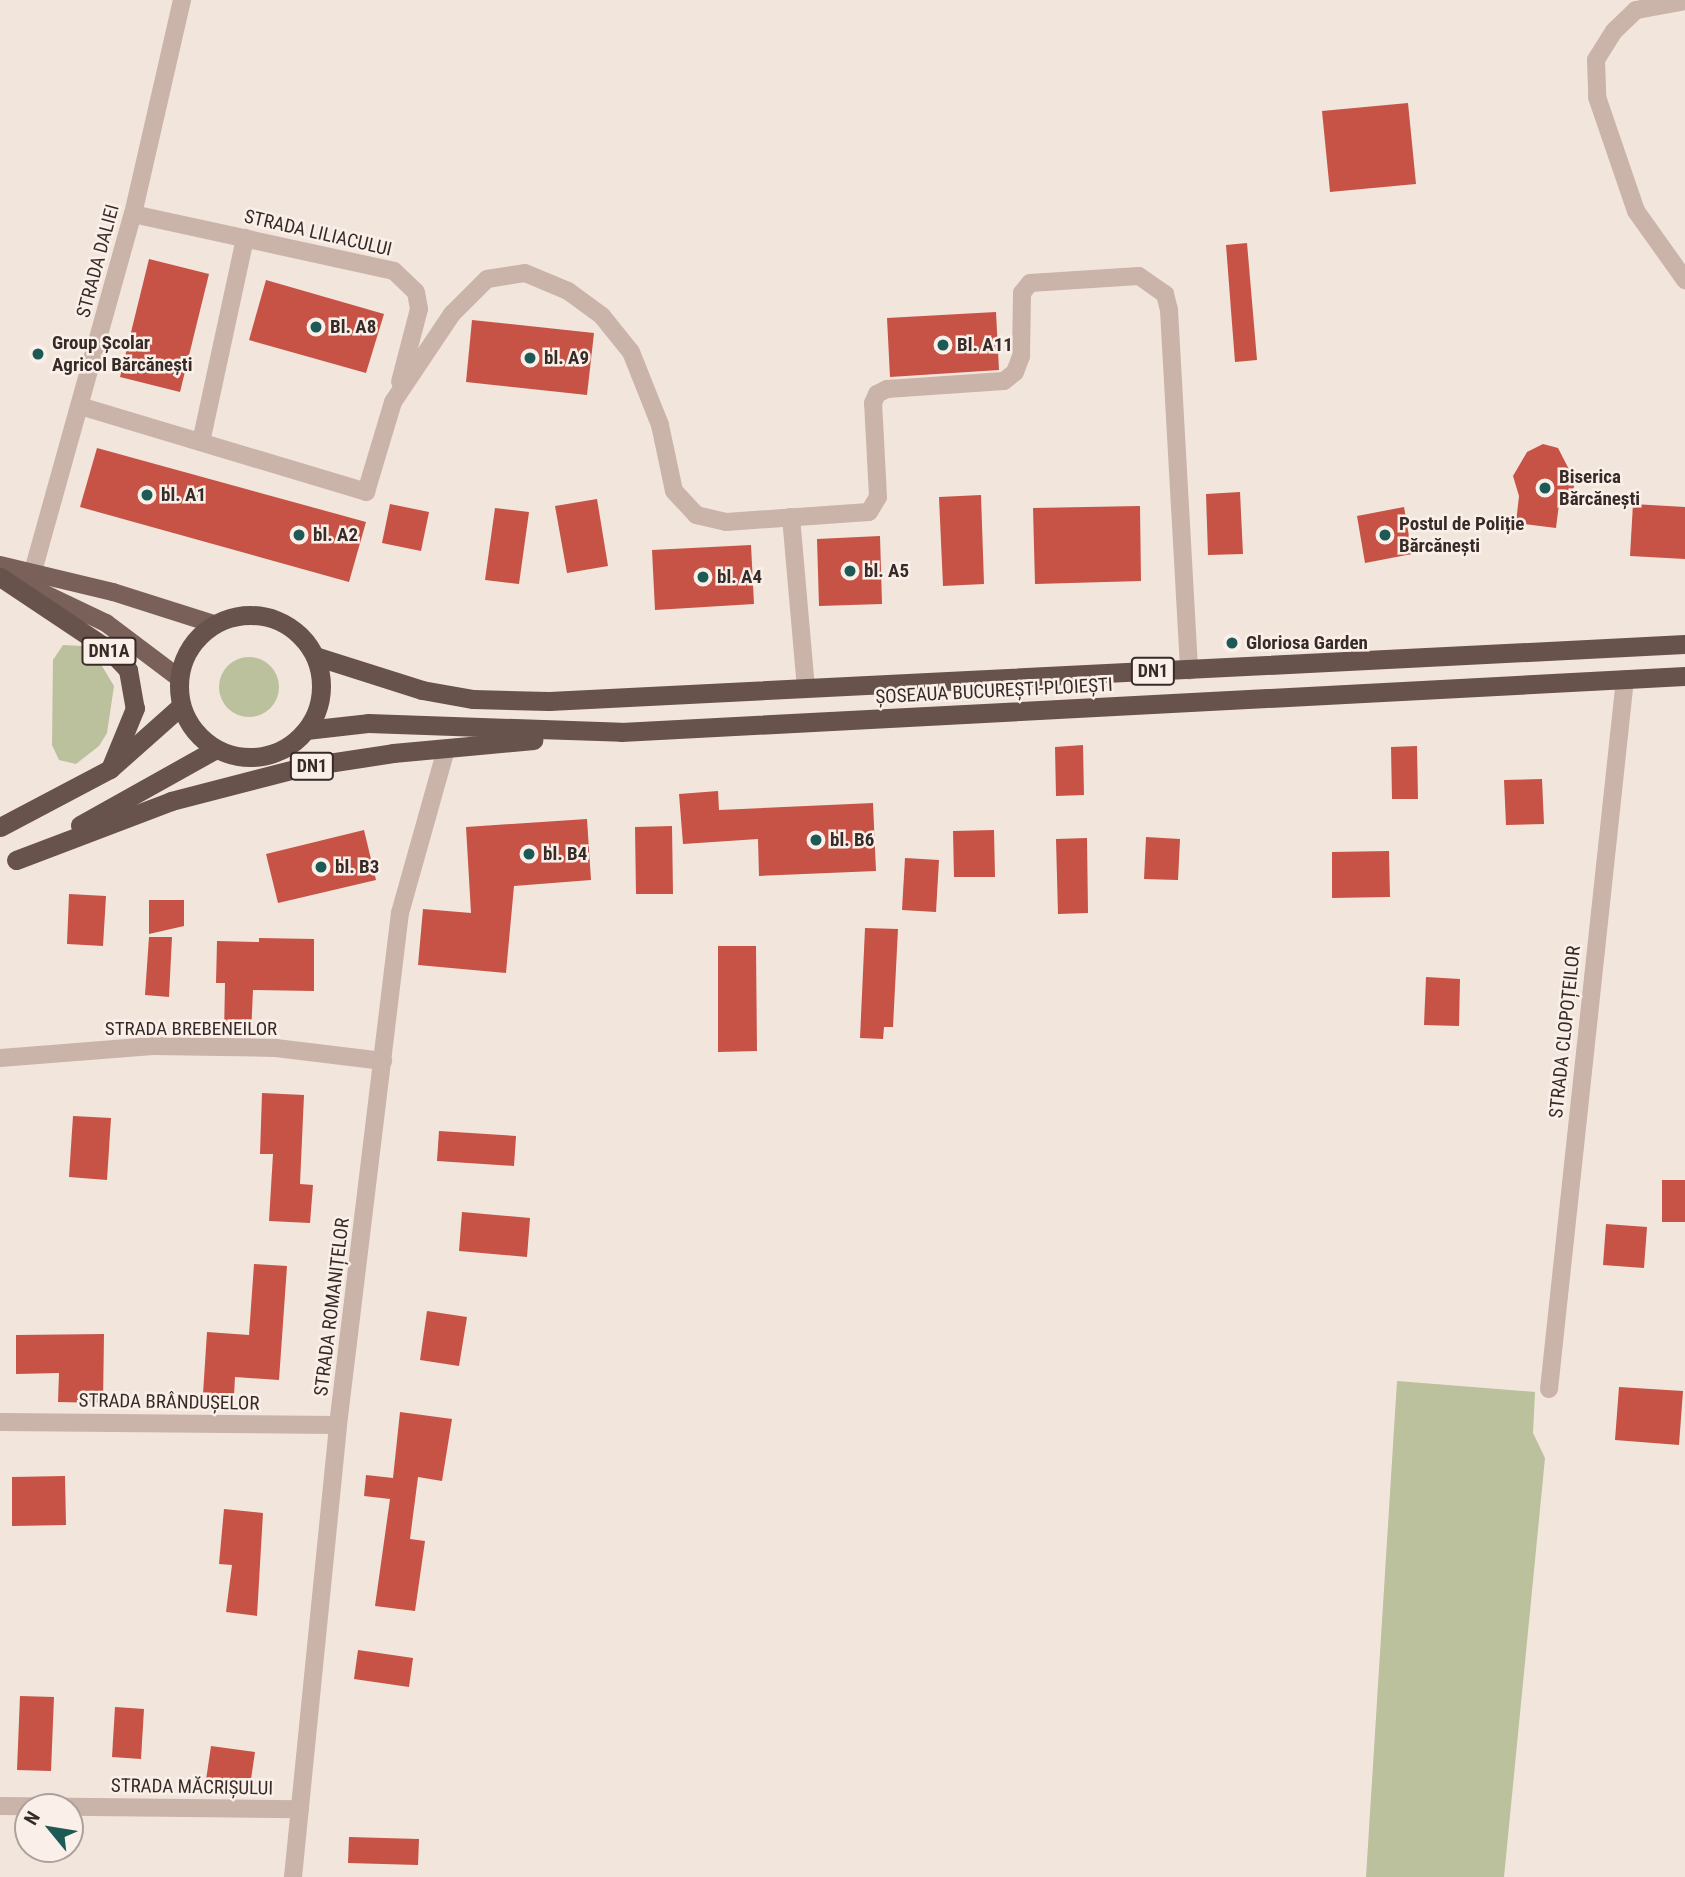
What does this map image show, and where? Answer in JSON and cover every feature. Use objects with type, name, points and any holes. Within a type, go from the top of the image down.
[{"type":"highway","name":"DN1A","points":[[0,574],[108,649],[128,670],[135,708],[110,769]]},
{"type":"highway","name":"DN1","points":[[8,864],[216,749],[240,757],[265,756],[288,747],[306,730],[321,694],[315,656],[301,636],[282,622],[259,615],[236,616],[214,624]]},
{"type":"highway","points":[[214,624],[196,638],[178,678],[181,706],[201,738],[216,749]]},
{"type":"highway","name":"ȘOSEAUA BUCUREȘTI-PLOIEȘTI","points":[[315,656],[380,679],[473,699],[621,699],[806,687],[1685,644]]},
{"type":"highway","name":"ȘOSEAUA BUCUREȘTI-PLOIEȘTI","points":[[306,730],[368,723],[621,732],[1685,676]]},
{"type":"highway","points":[[0,827],[110,769],[181,706]]},
{"type":"highway","name":"DN1","points":[[8,864],[206,790],[302,767],[446,748],[621,732]]},
{"type":"main road","points":[[0,565],[33,571],[214,624]]},
{"type":"main road","name":"DN1A","points":[[0,574],[106,623],[178,678]]},
{"type":"street","name":"STRADA DALIEI","points":[[33,571],[133,214],[182,0]]},
{"type":"street","points":[[1685,1],[1636,10],[1614,31],[1596,60],[1597,97],[1636,211],[1685,280]]},
{"type":"street","name":"STRADA LILIACULUI","points":[[133,214],[394,271],[408,279],[416,292],[419,309],[393,402]]},
{"type":"street","points":[[201,442],[245,238]]},
{"type":"street","points":[[80,406],[366,492],[393,402],[452,314],[487,279],[525,273],[568,291],[603,316],[631,352],[660,425],[674,491],[696,515],[726,522],[869,512],[877,505],[873,403],[877,394],[887,389],[1004,381],[1015,372],[1021,356],[1022,293],[1030,283],[1139,276],[1165,294],[1169,310],[1189,670]]},
{"type":"street","points":[[791,517],[806,687]]},
{"type":"street","name":"STRADA CLOPOȚEILOR","points":[[1549,1389],[1625,679]]},
{"type":"street","name":"STRADA ROMANIȚELOR","points":[[293,1877],[338,1425],[400,913],[446,748]]},
{"type":"street","name":"STRADA BREBENEILOR","points":[[0,1058],[153,1046],[276,1048],[383,1061]]},
{"type":"street","name":"STRADA BRÂNDUȘELOR","points":[[0,1422],[338,1425]]},
{"type":"street","name":"STRADA MĂCRIȘULUI","points":[[0,1806],[300,1809]]},
{"type":"green space","points":[[63,645],[82,646],[99,661],[114,686],[107,733],[99,746],[76,764],[59,760],[52,745],[53,660]]},
{"type":"green space","points":[[243,657],[255,657],[274,670],[279,687],[277,699],[266,712],[255,717],[243,717],[224,704],[219,693],[219,681],[232,662]]},
{"type":"green space","points":[[1397,1381],[1535,1392],[1533,1433],[1545,1458],[1504,1877],[1366,1877]]},
{"type":"building","points":[[1408,103],[1416,184],[1330,192],[1322,111]]},
{"type":"building","points":[[1247,243],[1257,360],[1235,362],[1226,245]]},
{"type":"building","points":[[149,259],[209,274],[180,392],[120,377]]},
{"type":"building","name":"Bl. A8","points":[[266,280],[384,314],[366,373],[249,340]]},
{"type":"building","name":"Bl. A11","points":[[996,312],[999,370],[890,377],[887,318]]},
{"type":"building","name":"bl. A9","points":[[472,320],[594,333],[587,395],[466,382]]},
{"type":"building","name":"Biserica Bărcănești","points":[[1543,444],[1558,448],[1575,481],[1573,491],[1559,504],[1556,528],[1516,523],[1519,496],[1513,476],[1527,452]]},
{"type":"building","points":[[97,448],[366,522],[349,582],[80,507]]},
{"type":"building","points":[[1240,492],[1243,554],[1208,555],[1206,494]]},
{"type":"building","points":[[981,495],[984,584],[943,586],[939,497]]},
{"type":"building","points":[[597,499],[608,566],[567,573],[555,506]]},
{"type":"building","points":[[390,504],[429,512],[421,551],[382,543]]},
{"type":"building","points":[[1633,504],[1685,507],[1685,559],[1630,556]]},
{"type":"building","points":[[1140,506],[1141,581],[1035,584],[1033,508]]},
{"type":"building","name":"Postul de Poliție Bărcănești","points":[[1404,507],[1412,554],[1365,563],[1357,516]]},
{"type":"building","points":[[495,508],[529,512],[519,584],[485,580]]},
{"type":"building","name":"bl. A5","points":[[880,536],[882,604],[819,606],[817,539]]},
{"type":"building","name":"bl. A4","points":[[751,545],[754,604],[655,610],[652,550]]},
{"type":"building","points":[[1083,745],[1084,795],[1056,796],[1055,747]]},
{"type":"building","points":[[1417,746],[1418,799],[1392,799],[1391,747]]},
{"type":"building","points":[[1542,779],[1544,824],[1506,825],[1504,780]]},
{"type":"building","name":"bl. B6","points":[[718,791],[719,810],[873,803],[876,871],[759,876],[758,839],[683,844],[679,794]]},
{"type":"building","points":[[587,819],[591,880],[514,886],[506,973],[418,965],[423,909],[471,913],[466,827]]},
{"type":"building","points":[[672,826],[673,894],[636,894],[635,827]]},
{"type":"building","name":"bl. B3","points":[[364,830],[376,880],[278,903],[266,854]]},
{"type":"building","points":[[994,830],[995,877],[954,877],[953,831]]},
{"type":"building","points":[[1146,837],[1180,839],[1178,880],[1144,879]]},
{"type":"building","points":[[1087,838],[1088,913],[1058,914],[1056,839]]},
{"type":"building","points":[[1389,851],[1390,897],[1332,898],[1332,852]]},
{"type":"building","points":[[905,858],[939,860],[936,912],[902,910]]},
{"type":"building","points":[[69,894],[106,896],[103,946],[67,944]]},
{"type":"building","points":[[149,900],[184,900],[184,926],[149,934]]},
{"type":"building","points":[[865,928],[898,929],[893,1027],[884,1027],[883,1039],[860,1038]]},
{"type":"building","points":[[149,937],[172,937],[169,997],[145,995]]},
{"type":"building","points":[[259,938],[314,939],[314,991],[253,990],[251,1036],[224,1035],[225,983],[216,983],[217,941],[259,942]]},
{"type":"building","points":[[718,946],[756,946],[757,1051],[718,1052]]},
{"type":"building","points":[[1426,977],[1460,979],[1459,1026],[1424,1025]]},
{"type":"building","points":[[262,1093],[304,1095],[300,1184],[313,1185],[310,1223],[269,1221],[273,1154],[260,1154]]},
{"type":"building","points":[[73,1116],[111,1118],[107,1180],[69,1177]]},
{"type":"building","points":[[439,1131],[516,1136],[514,1166],[437,1161]]},
{"type":"building","points":[[1662,1180],[1685,1180],[1685,1222],[1662,1222]]},
{"type":"building","points":[[462,1212],[530,1218],[527,1257],[459,1251]]},
{"type":"building","points":[[1606,1224],[1647,1227],[1644,1268],[1603,1265]]},
{"type":"building","points":[[254,1264],[287,1266],[279,1380],[235,1377],[234,1396],[203,1394],[207,1332],[249,1335]]},
{"type":"building","points":[[427,1311],[467,1317],[459,1366],[420,1360]]},
{"type":"building","points":[[104,1334],[103,1403],[58,1402],[59,1373],[16,1374],[16,1335]]},
{"type":"building","points":[[1619,1387],[1683,1391],[1679,1445],[1615,1440]]},
{"type":"building","points":[[400,1412],[452,1419],[442,1481],[418,1477],[410,1539],[425,1541],[415,1611],[375,1606],[390,1499],[364,1496],[366,1475],[393,1478]]},
{"type":"building","points":[[65,1476],[66,1525],[12,1526],[12,1477]]},
{"type":"building","points":[[224,1509],[263,1513],[257,1616],[226,1612],[232,1565],[219,1564]]},
{"type":"building","points":[[358,1650],[413,1658],[409,1687],[354,1679]]},
{"type":"building","points":[[20,1696],[54,1697],[51,1771],[17,1770]]},
{"type":"building","points":[[115,1707],[144,1709],[141,1759],[112,1757]]},
{"type":"building","points":[[211,1746],[255,1752],[250,1786],[206,1780]]},
{"type":"building","points":[[349,1837],[419,1839],[418,1865],[348,1863]]},
{"type":"place","name":"Bl. A8","points":[[316,327]]},
{"type":"place","name":"Bl. A11","points":[[943,345]]},
{"type":"place","name":"Group Școlar Agricol Bărcănești","points":[[38,354]]},
{"type":"place","name":"bl. A9","points":[[530,358]]},
{"type":"place","name":"Biserica Bărcănești","points":[[1545,488]]},
{"type":"place","name":"bl. A1","points":[[147,495]]},
{"type":"place","name":"bl. A2","points":[[299,535]]},
{"type":"place","name":"Postul de Poliție Bărcănești","points":[[1385,535]]},
{"type":"place","name":"bl. A5","points":[[850,571]]},
{"type":"place","name":"bl. A4","points":[[703,577]]},
{"type":"place","name":"Gloriosa Garden","points":[[1232,643]]},
{"type":"place","name":"bl. B6","points":[[816,840]]},
{"type":"place","name":"bl. B4","points":[[529,854]]},
{"type":"place","name":"bl. B3","points":[[321,867]]}]
